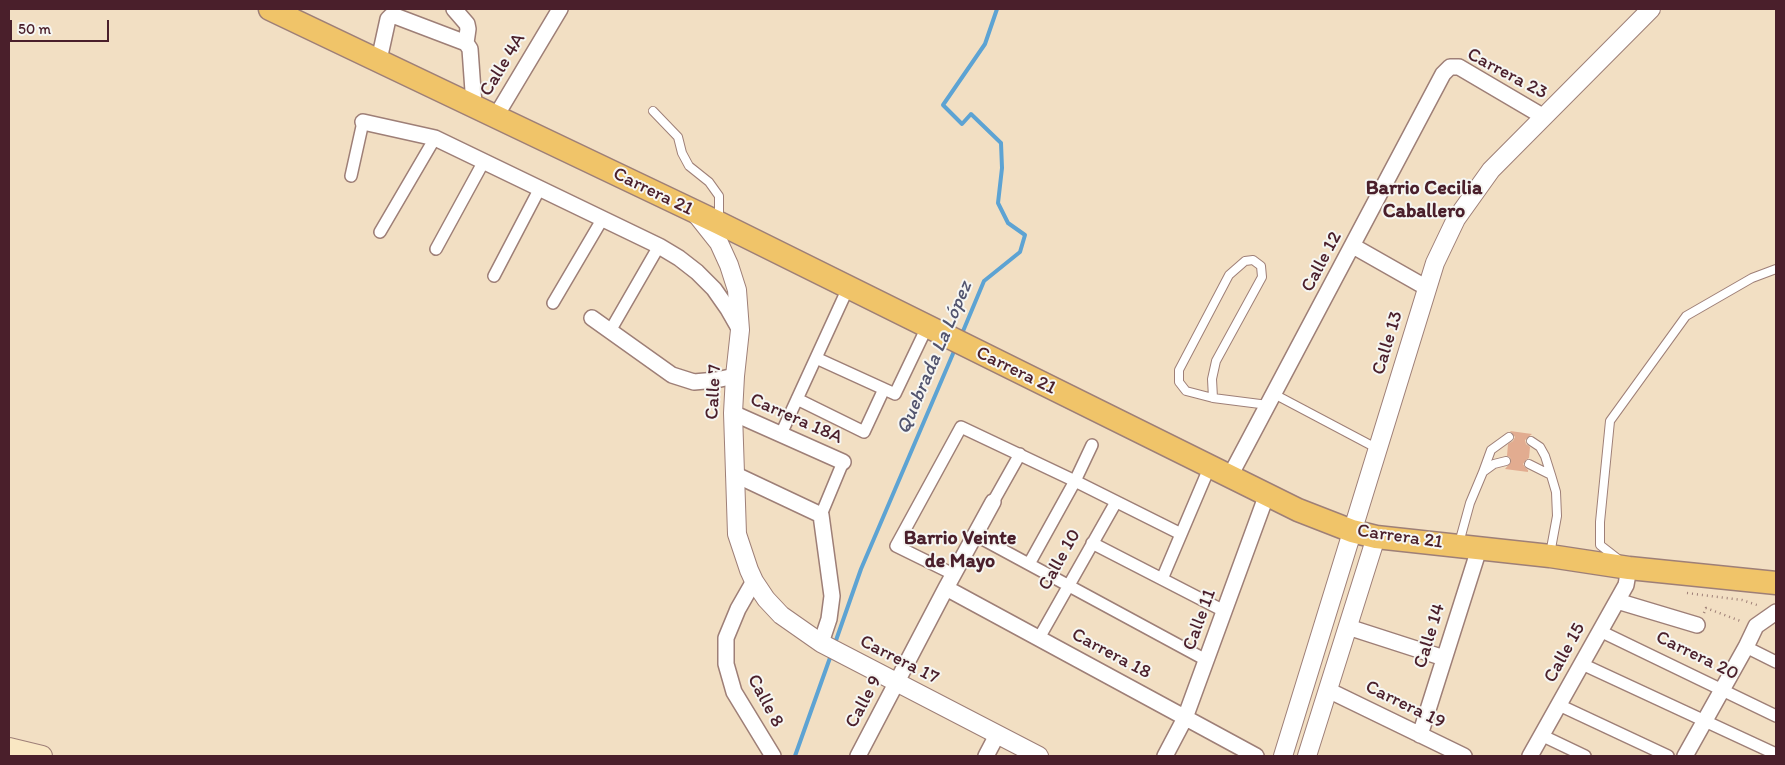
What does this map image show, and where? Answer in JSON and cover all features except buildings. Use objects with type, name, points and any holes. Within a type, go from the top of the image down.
[{"type":"main road","name":"Carrera 21","points":[[270,9],[719,223],[1298,510],[1352,531],[1376,537],[1776,584]]},
{"type":"main road","points":[[9,748],[42,756]]},
{"type":"street","points":[[454,9],[464,20],[468,29],[466,43]]},
{"type":"street","name":"Calle 4A","points":[[496,116],[560,9]]},
{"type":"street","name":"Calle 13","points":[[1283,756],[1435,263],[1456,219],[1491,170],[1652,9]]},
{"type":"street","points":[[379,60],[390,13],[466,43],[470,49],[474,105]]},
{"type":"street","name":"Carrera 23","points":[[1450,67],[1458,67],[1544,117]]},
{"type":"street","name":"Calle 12","points":[[1230,476],[1272,400],[1443,74],[1450,67]]},
{"type":"street","points":[[351,176],[363,122],[436,138],[603,218],[679,258],[698,272],[714,289],[740,330]]},
{"type":"street","points":[[380,232],[436,138]]},
{"type":"street","points":[[436,249],[484,161]]},
{"type":"street","points":[[494,276],[540,188]]},
{"type":"street","name":"Calle 7","points":[[695,213],[719,243],[737,290],[740,330],[733,413],[737,534],[754,581]]},
{"type":"street","points":[[553,303],[603,218]]},
{"type":"street","points":[[610,331],[659,246]]},
{"type":"street","points":[[1353,246],[1427,288]]},
{"type":"street","points":[[781,434],[848,288]]},
{"type":"street","points":[[592,318],[672,375],[694,382],[735,376]]},
{"type":"street","points":[[797,399],[864,432],[927,327]]},
{"type":"street","points":[[816,358],[889,391]]},
{"type":"street","name":"Carrera 18A","points":[[733,413],[843,462]]},
{"type":"street","name":"Carrera 18","points":[[1020,454],[961,427],[896,546],[1039,638],[1256,756]]},
{"type":"street","points":[[1029,564],[1075,481],[1092,445]]},
{"type":"street","points":[[1020,454],[1181,534]]},
{"type":"street","name":"Calle 9","points":[[858,756],[950,581],[1020,454]]},
{"type":"street","points":[[829,647],[829,619],[832,596],[821,514],[843,462]]},
{"type":"street","points":[[1162,579],[1210,466]]},
{"type":"street","points":[[734,474],[821,514]]},
{"type":"street","name":"Calle 11","points":[[1164,756],[1186,718],[1267,494]]},
{"type":"street","name":"Calle 10","points":[[1039,638],[1116,502]]},
{"type":"street","points":[[975,535],[1206,660]]},
{"type":"street","points":[[1307,756],[1376,537]]},
{"type":"street","points":[[1092,543],[1224,611]]},
{"type":"street","name":"Calle 14","points":[[1420,735],[1444,658],[1468,547]]},
{"type":"street","name":"Calle 15","points":[[1530,756],[1626,585],[1629,568]]},
{"type":"street","name":"Carrera 17","points":[[754,581],[766,599],[781,615],[829,647],[1039,756]]},
{"type":"street","name":"Calle 8","points":[[754,581],[738,609],[726,638],[726,664],[734,692],[773,756]]},
{"type":"street","points":[[1617,601],[1697,625]]},
{"type":"street","points":[[1685,756],[1756,626],[1776,612]]},
{"type":"street","points":[[1348,627],[1444,658]]},
{"type":"street","name":"Carrera 20","points":[[1600,631],[1776,716]]},
{"type":"street","points":[[1746,647],[1776,662]]},
{"type":"street","points":[[1582,664],[1776,754]]},
{"type":"street","name":"Carrera 19","points":[[1328,690],[1464,756]]},
{"type":"street","points":[[1559,705],[1668,756]]},
{"type":"street","points":[[986,756],[997,734]]},
{"type":"street","points":[[1541,735],[1585,756]]},
{"type":"lane","points":[[653,111],[678,137],[682,154],[689,166],[709,182],[719,196],[719,223]]},
{"type":"lane","points":[[1213,398],[1212,379],[1216,361],[1262,277],[1261,266],[1253,260],[1245,261],[1229,275],[1179,370],[1179,382],[1186,391],[1213,398],[1272,400],[1378,448]]},
{"type":"lane","points":[[1629,568],[1600,544],[1600,522],[1610,421],[1686,316],[1752,278],[1776,269]]},
{"type":"lane","points":[[1468,547],[1470,503],[1491,450],[1509,437]]},
{"type":"lane","points":[[1531,441],[1540,447],[1545,456],[1556,492],[1557,516],[1550,556]]},
{"type":"lane","points":[[1483,472],[1494,464],[1506,461]]},
{"type":"lane","points":[[1529,464],[1551,475]]},
{"type":"path","points":[[1684,593],[1742,600],[1776,612]]},
{"type":"path","points":[[1697,625],[1706,608],[1756,626]]},
{"type":"waterway","name":"Quebrada La López","points":[[961,336],[984,281],[1020,252],[1025,235],[1008,223],[998,203],[1002,168],[1001,143],[971,114],[962,124],[943,105],[985,44],[997,9]]},
{"type":"waterway","name":"Quebrada La López","points":[[834,646],[861,569],[955,349]]},
{"type":"waterway","name":"Quebrada La López","points":[[795,756],[831,655]]},
{"type":"district","name":"Barrio Cecilia Caballero","points":[[1424,200]]},
{"type":"district","name":"Barrio Veinte de Mayo","points":[[960,550]]}]
